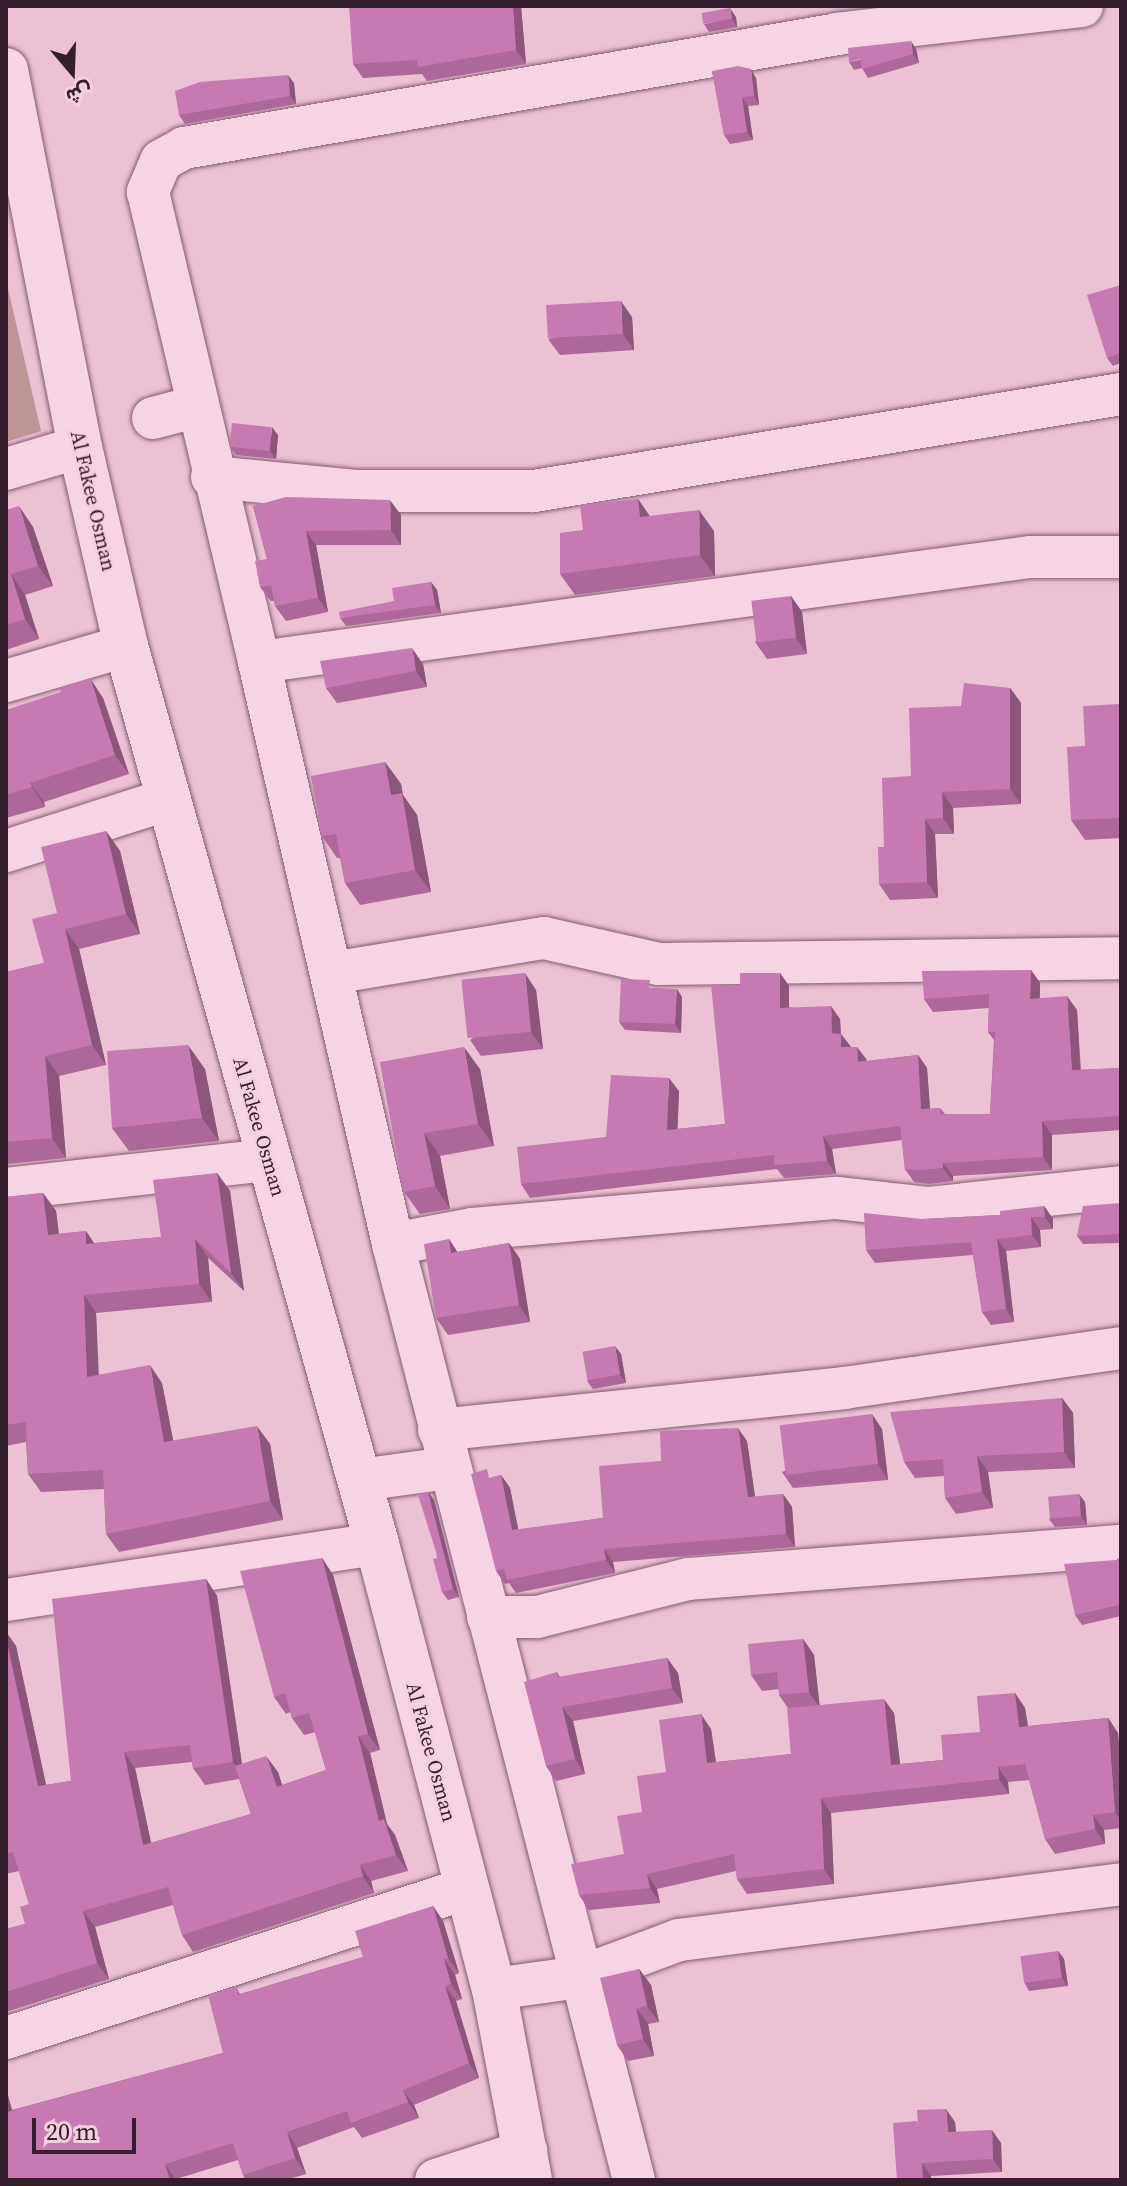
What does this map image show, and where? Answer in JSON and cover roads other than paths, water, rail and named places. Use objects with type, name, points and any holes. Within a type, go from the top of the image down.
[{"type":"street","points":[[634,2180],[393,1244],[259,662],[195,407],[148,192],[161,161],[184,148],[838,34],[1082,6]]},
{"type":"street","name":"Al Fakee Osman","points":[[6,70],[80,447],[126,646],[166,800],[377,1544],[494,1989],[528,2166]]},
{"type":"street","points":[[212,477],[358,491],[534,491],[1121,394]]},
{"type":"street","points":[[153,418],[195,407]]},
{"type":"street","points":[[6,469],[80,447]]},
{"type":"street","points":[[259,662],[1030,557],[1121,557]]},
{"type":"street","points":[[6,681],[126,646]]},
{"type":"street","points":[[6,851],[166,800]]},
{"type":"street","points":[[332,973],[544,938],[659,964],[1121,958]]},
{"type":"street","points":[[6,1189],[268,1160]]},
{"type":"street","points":[[393,1244],[472,1229],[806,1200],[837,1198],[929,1208],[1121,1187]]},
{"type":"street","points":[[360,1480],[444,1449],[1121,1348]]},
{"type":"street","points":[[6,1600],[377,1544]]},
{"type":"street","points":[[488,1617],[537,1617],[688,1579],[1121,1546]]},
{"type":"street","points":[[494,1989],[580,1977],[679,1940],[1121,1884]]},
{"type":"street","points":[[6,2038],[467,1888]]},
{"type":"street","points":[[436,2180],[528,2166]]}]
